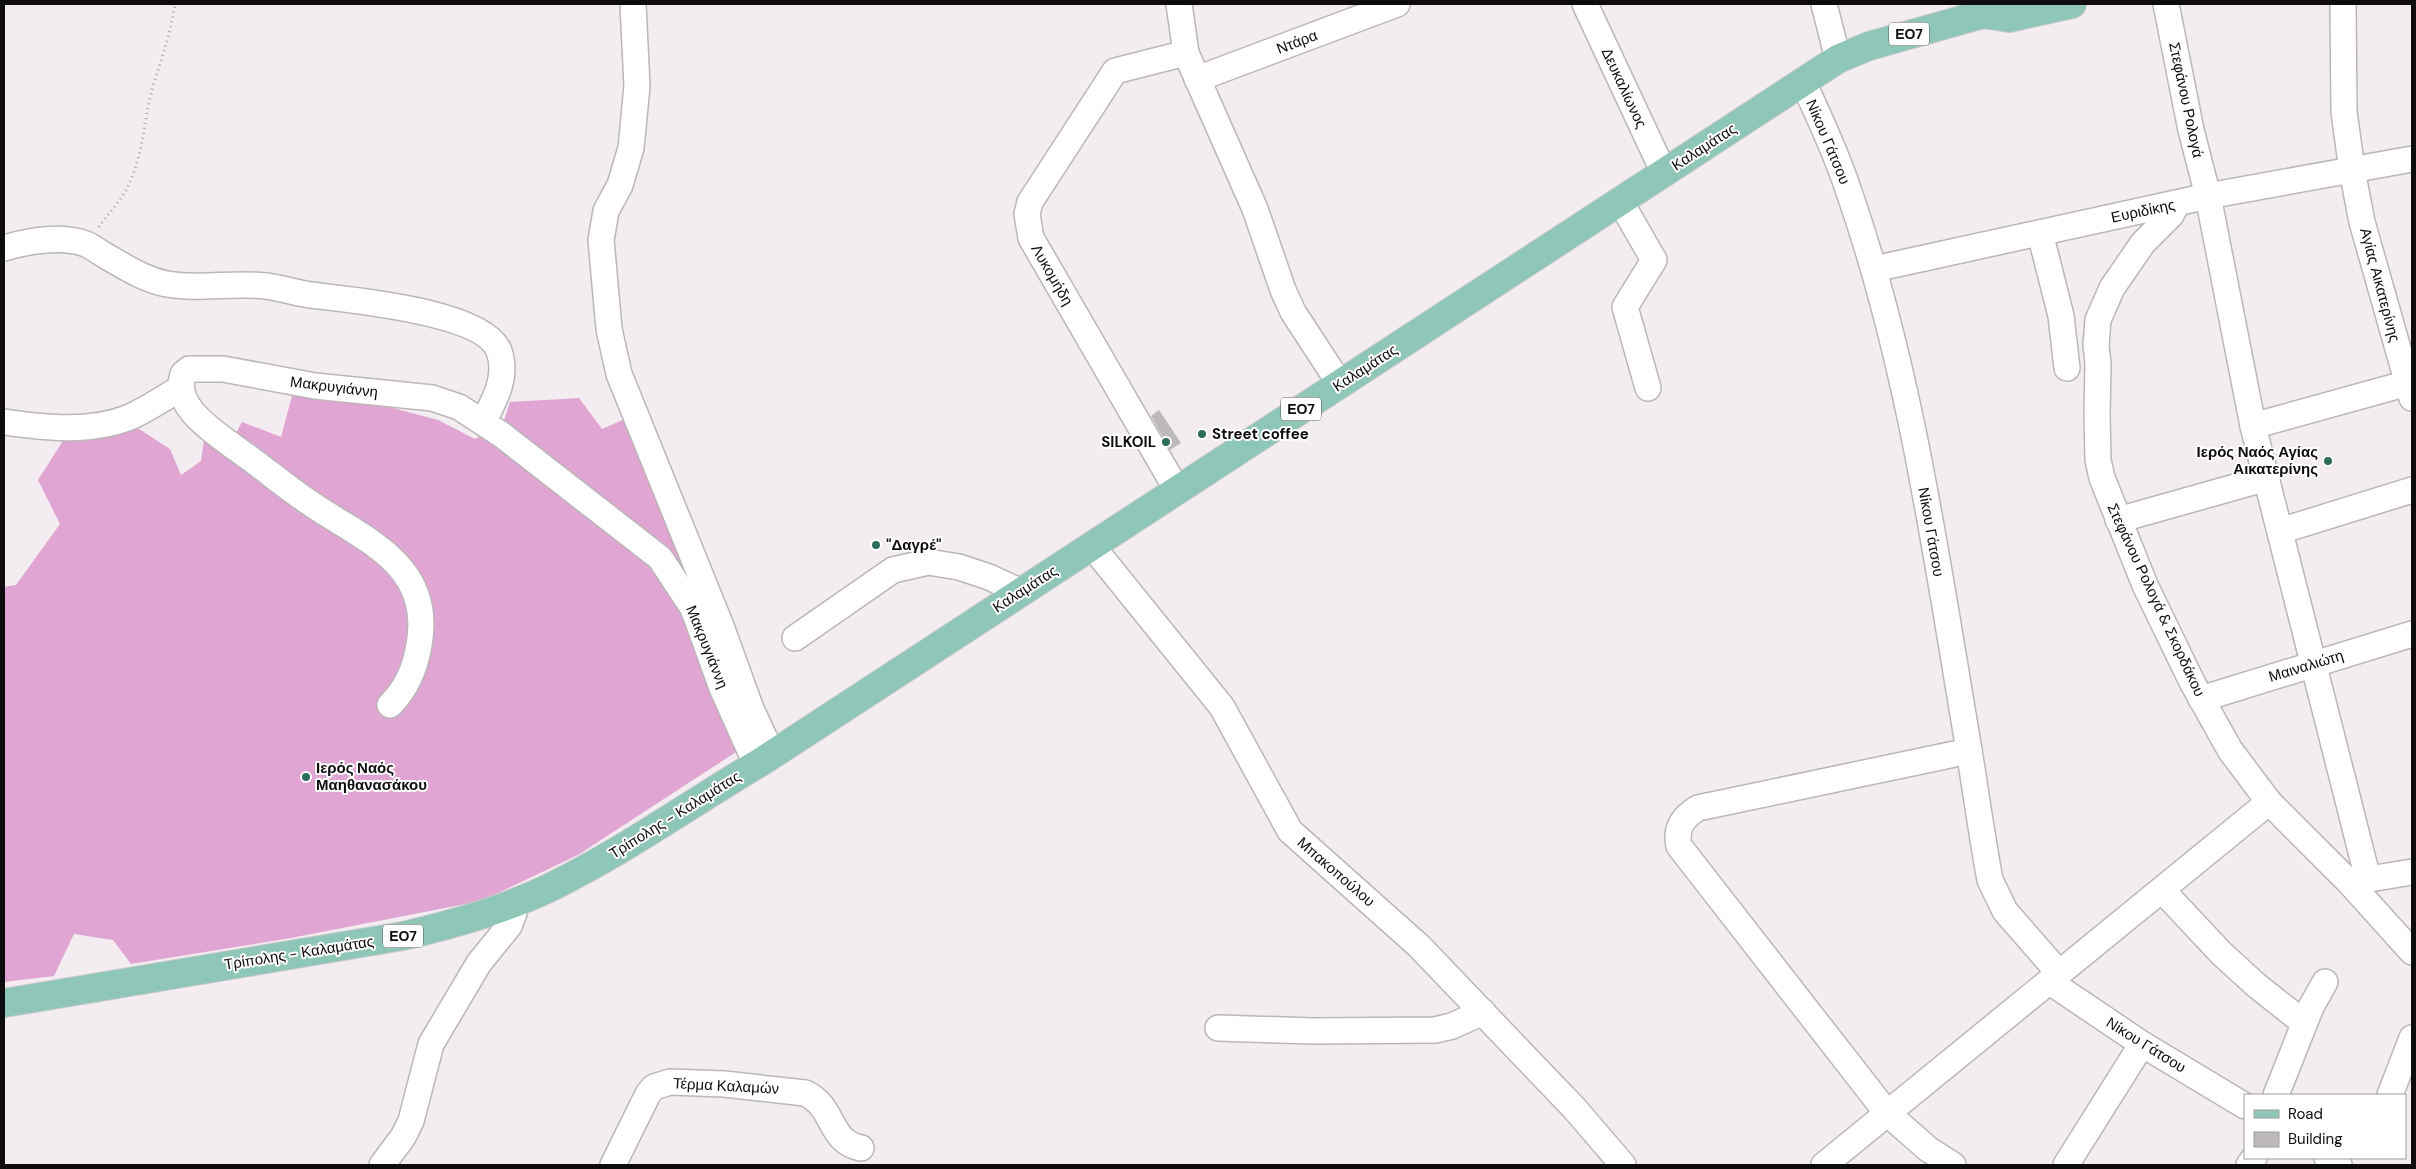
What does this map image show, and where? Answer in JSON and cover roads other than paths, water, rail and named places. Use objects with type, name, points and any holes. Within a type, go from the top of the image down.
[{"type":"main road","name":"Καλαμάτας","points":[[764,759],[1838,59],[1869,46],[1987,7],[2009,18],[2072,4]]},
{"type":"main road","name":"Τρίπολης - Καλαμάτας","points":[[4,1003],[403,936],[468,920],[550,888],[635,840],[764,759]]},
{"type":"street","points":[[633,4],[637,86],[631,148],[620,185],[606,211],[601,240],[609,329],[619,374],[721,626],[751,709],[764,759]]},
{"type":"street","points":[[1178,4],[1186,53],[1255,209],[1282,290],[1340,384]]},
{"type":"street","name":"Ντάρα","points":[[1196,79],[1396,4]]},
{"type":"street","name":"Δευκαλίωνος","points":[[1585,4],[1664,173]]},
{"type":"street","points":[[1824,4],[1838,59]]},
{"type":"street","name":"Στεφάνου Ρολογά","points":[[2166,4],[2191,130],[2208,196]]},
{"type":"street","name":"Αγίας Αικατερίνης","points":[[2343,4],[2344,112],[2352,170],[2362,222],[2410,391]]},
{"type":"street","name":"Λυκομήδη","points":[[1177,490],[1031,238],[1028,214],[1030,202],[1115,71],[1186,53]]},
{"type":"street","name":"Νίκου Γάτσου","points":[[1802,82],[1830,140],[1842,172],[1874,269],[1899,363],[1969,751],[1985,856],[1995,893],[2005,911],[2054,977],[2142,1044],[2244,1105]]},
{"type":"street","name":"Ευριδίκης","points":[[1874,269],[2208,196],[2412,159]]},
{"type":"street","points":[[2208,196],[2253,426],[2313,663],[2358,880],[2412,872]]},
{"type":"street","points":[[1620,201],[1654,260],[1625,307],[1648,388]]},
{"type":"street","name":"Στεφάνου Ρολογά & Σκορδάκου","points":[[2178,204],[2171,215],[2144,243],[2112,288],[2098,320],[2096,344],[2098,364],[2098,460],[2107,495],[2145,585],[2201,699],[2230,750],[2269,802],[2358,880],[2412,952]]},
{"type":"street","points":[[2040,233],[2061,316],[2067,368]]},
{"type":"street","points":[[4,248],[19,244],[70,240],[87,244],[122,266],[147,278],[166,284],[187,286],[266,286],[430,313],[472,328],[491,341],[498,350],[502,371],[500,388],[483,422]]},
{"type":"street","name":"Μακρυγιάννη","points":[[181,388],[183,374],[189,369],[223,368],[315,386],[432,398],[459,407],[483,422],[660,558],[694,608],[722,688],[764,759]]},
{"type":"street","points":[[4,422],[48,428],[105,425],[132,416],[181,388],[194,412],[214,434],[308,502],[374,542],[402,569],[419,602],[421,638],[409,681],[403,692],[390,705]]},
{"type":"street","points":[[2253,426],[2410,391]]},
{"type":"street","points":[[2118,520],[2267,478]]},
{"type":"street","points":[[2280,531],[2412,490]]},
{"type":"street","name":"Μπακοπούλου","points":[[1092,546],[1222,707],[1290,831],[1315,856],[1340,875],[1402,930],[1575,1109],[1623,1165]]},
{"type":"street","points":[[795,638],[893,570],[928,562],[959,567],[989,577],[1021,592]]},
{"type":"street","name":"Μαιναλιώτη","points":[[2201,699],[2412,634]]},
{"type":"street","points":[[1953,1165],[1928,1148],[1887,1113],[1679,846],[1677,835],[1680,824],[1687,814],[1698,808],[1969,751]]},
{"type":"street","points":[[1824,1165],[2269,802]]},
{"type":"street","points":[[2162,890],[2221,953],[2256,986],[2304,1023]]},
{"type":"street","points":[[382,1165],[403,1137],[411,1121],[431,1044],[480,963],[509,926],[514,913],[514,903]]},
{"type":"street","points":[[2276,1094],[2304,1023],[2325,982]]},
{"type":"street","points":[[1218,1028],[1314,1031],[1435,1030],[1452,1026],[1483,1012]]},
{"type":"street","points":[[2390,1094],[2412,1038]]},
{"type":"street","points":[[2066,1165],[2142,1044]]},
{"type":"street","name":"Τέρμα Καλαμών","points":[[613,1165],[648,1094],[654,1087],[670,1082],[724,1084],[805,1093],[816,1098],[822,1104],[840,1137],[855,1147],[861,1148]]},
{"type":"place","name":"Street coffee","points":[[1202,434]]},
{"type":"place","name":"SILKOIL","points":[[1166,442]]},
{"type":"place","name":"Ιερός Ναός Αγίας Αικατερίνης","points":[[2328,461]]},
{"type":"place","name":"\"Δαγρέ\"","points":[[876,545]]},
{"type":"place","name":"Ιερός Ναός Μαηθανασάκου","points":[[306,777]]}]
